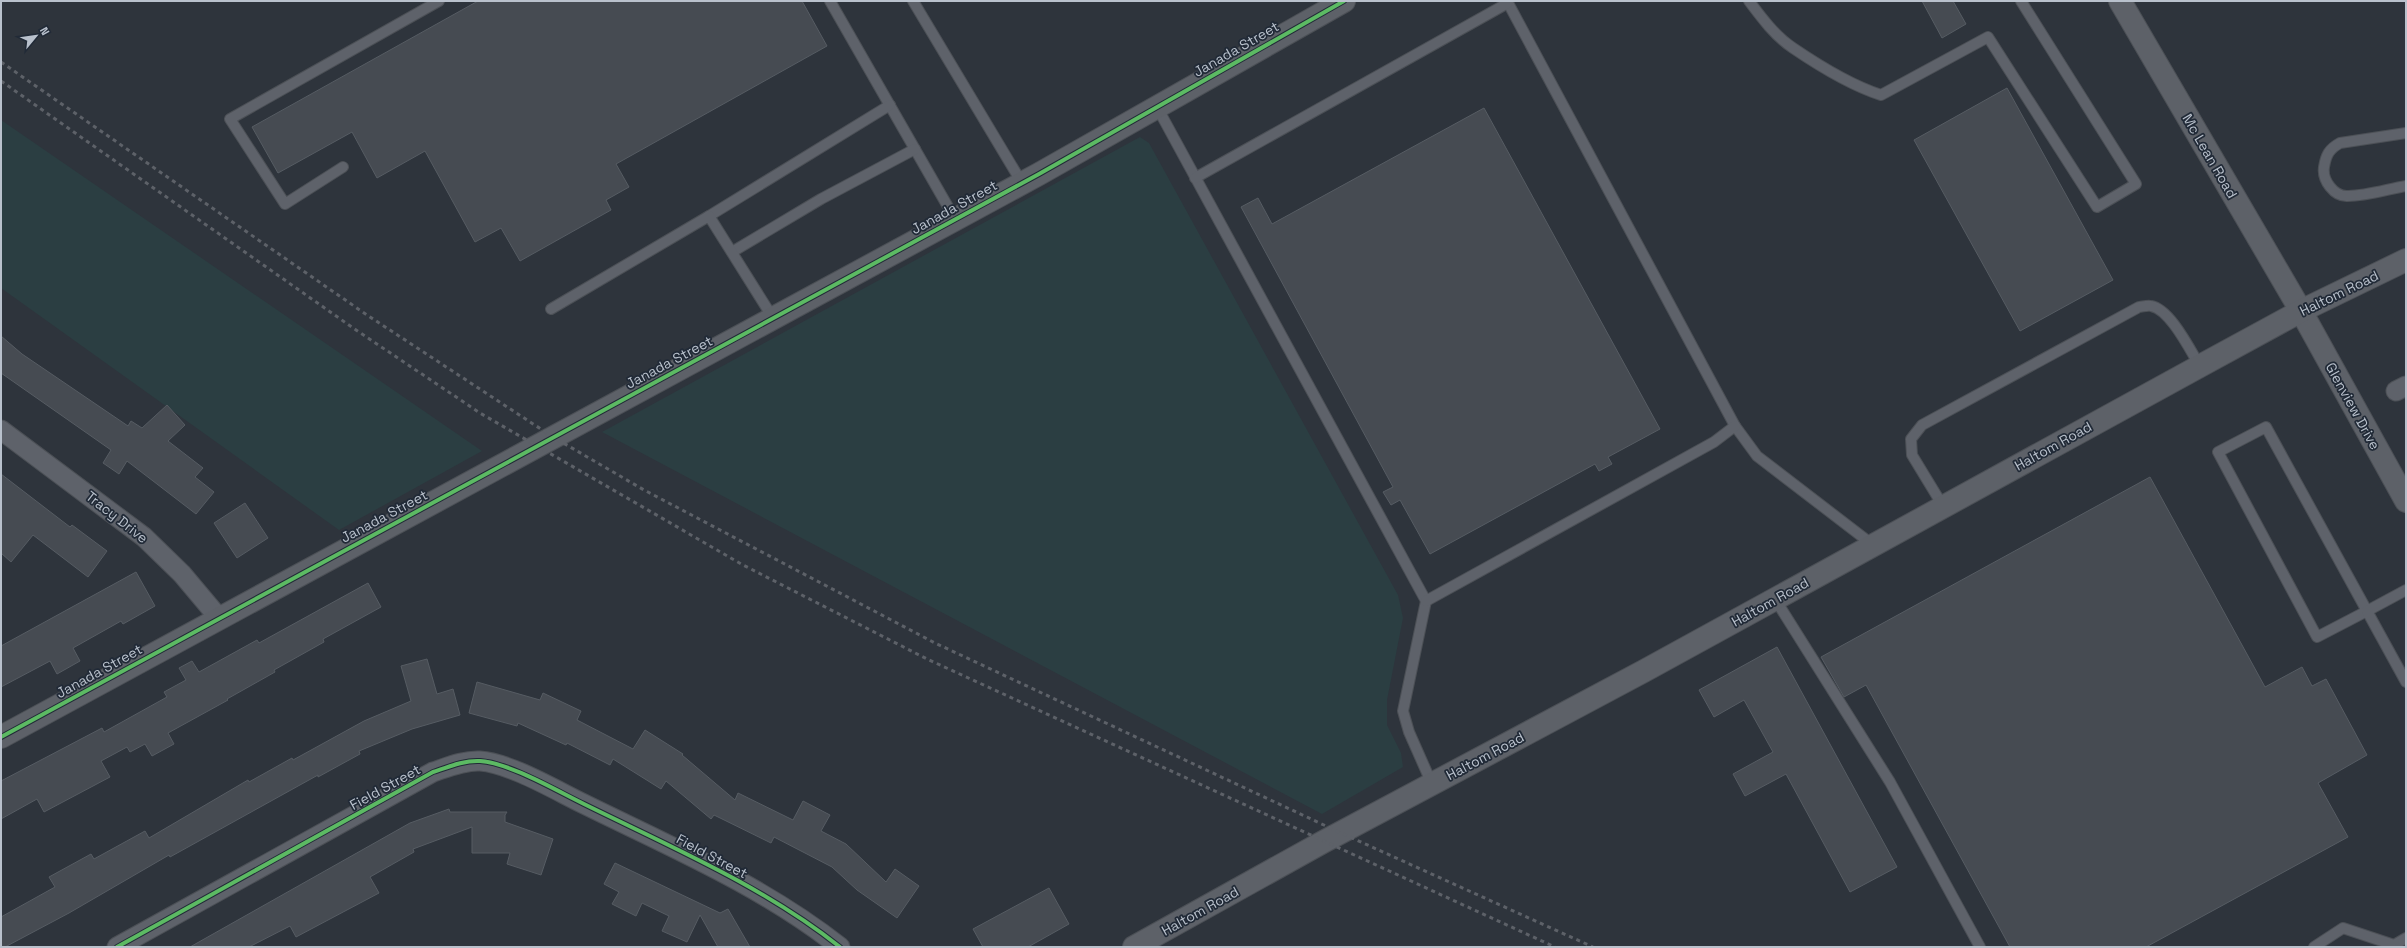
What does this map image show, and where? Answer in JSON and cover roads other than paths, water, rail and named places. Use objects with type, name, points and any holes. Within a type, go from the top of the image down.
[{"type":"main road","name":"Janada Street","points":[[1,737],[1022,183],[1344,1]]},
{"type":"main road","name":"Mc Lean Road","points":[[2120,1],[2301,311]]},
{"type":"main road","name":"Haltom Road","points":[[1134,947],[2301,311],[2406,260]]},
{"type":"main road","name":"Glenview Drive","points":[[2301,311],[2405,496]]},
{"type":"street","name":"Tracy Drive","points":[[1,430],[144,537],[182,574],[219,618]]},
{"type":"street","name":"Field Street","points":[[117,947],[433,772],[451,766],[480,761],[498,766],[540,782],[717,869],[809,923],[840,947]]},
{"type":"lane","points":[[343,168],[285,204],[230,119],[439,1]]},
{"type":"lane","points":[[830,1],[955,219]]},
{"type":"lane","points":[[913,1],[1022,183]]},
{"type":"lane","points":[[1749,1],[1764,21],[1792,47],[1865,90],[1881,96],[1988,37],[2097,208],[2136,184],[2021,1]]},
{"type":"lane","points":[[1196,178],[1508,2],[1735,426],[1757,456],[1873,545]]},
{"type":"lane","points":[[551,309],[709,216],[890,105]]},
{"type":"lane","points":[[1157,107],[1426,601],[1404,711],[1408,732],[1432,784]]},
{"type":"lane","points":[[2406,132],[2340,143],[2330,148],[2325,158],[2323,170],[2327,184],[2338,194],[2348,196],[2406,186]]},
{"type":"lane","points":[[732,252],[822,199],[915,149]]},
{"type":"lane","points":[[709,216],[773,318]]},
{"type":"lane","points":[[1943,506],[1912,456],[1911,439],[1922,425],[2139,307],[2150,306],[2159,308],[2175,326],[2200,366]]},
{"type":"lane","points":[[1426,601],[1714,442],[1735,426]]},
{"type":"lane","points":[[2406,590],[2367,611],[2317,637],[2218,452],[2266,427],[2367,611],[2406,682]]},
{"type":"lane","points":[[1775,599],[1890,782],[1980,947]]},
{"type":"lane","points":[[2314,947],[2343,928],[2394,945],[2406,938]]},
{"type":"railway","points":[[1,62],[367,315],[553,437],[644,490],[935,643],[1341,833],[1593,947]]},
{"type":"railway","points":[[1,81],[356,330],[480,413],[743,565],[927,659],[1555,947]]}]
